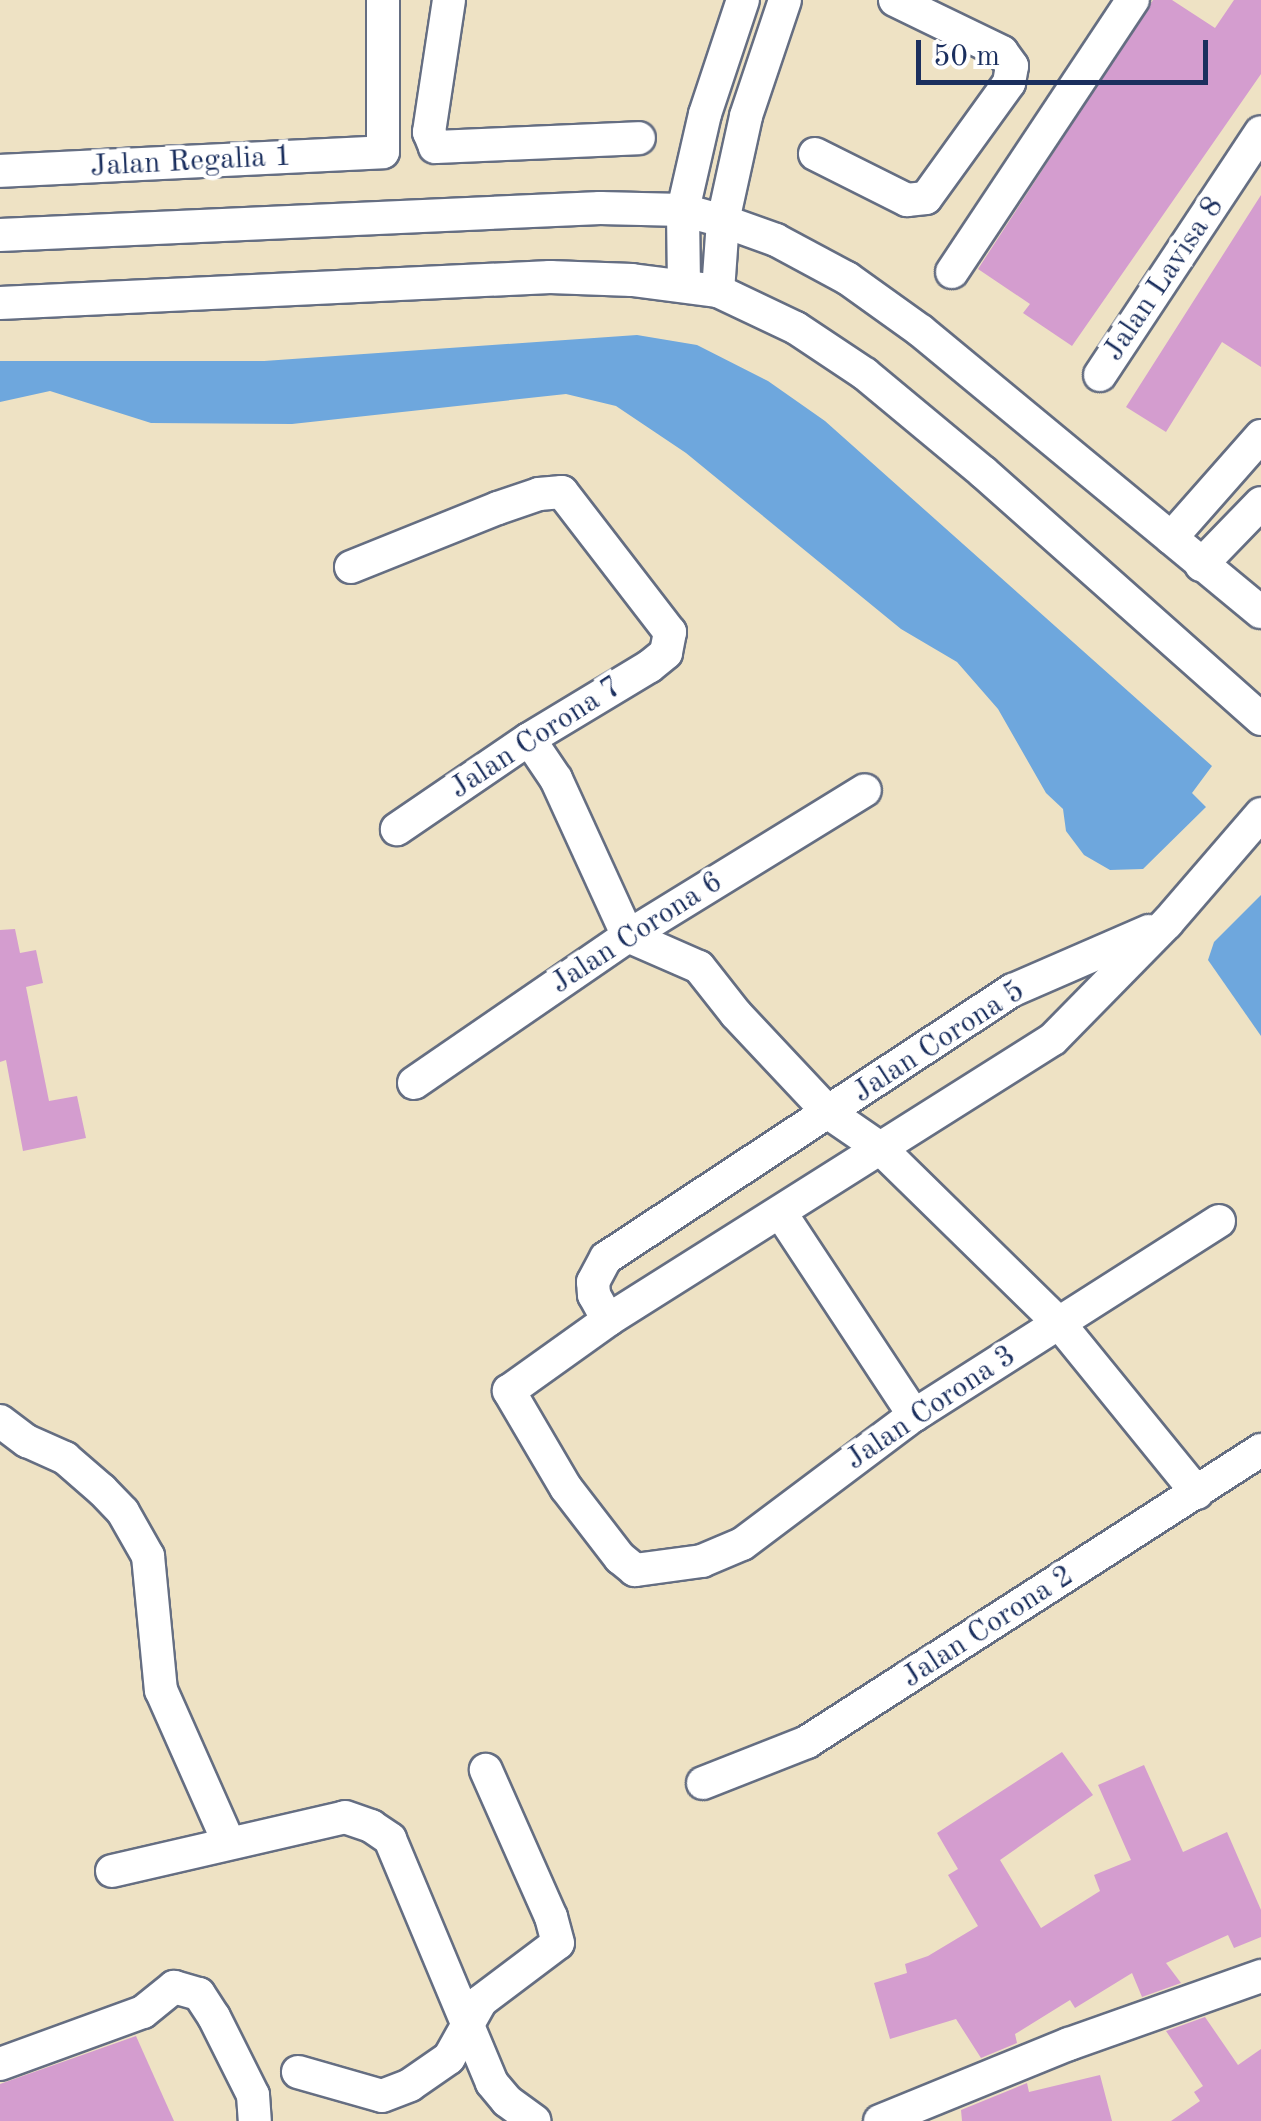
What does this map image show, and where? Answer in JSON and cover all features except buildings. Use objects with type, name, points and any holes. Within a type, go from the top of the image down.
[{"type":"street","name":"Jalan Regalia 1","points":[[0,171],[382,152],[383,0]]},
{"type":"street","points":[[449,0],[429,132],[436,146],[639,138]]},
{"type":"street","points":[[684,285],[683,210],[705,114],[743,0]]},
{"type":"street","points":[[718,291],[723,221],[746,116],[786,0]]},
{"type":"street","points":[[816,154],[896,195],[918,201],[931,195],[1009,82],[1012,66],[1002,52],[896,0]]},
{"type":"street","points":[[952,272],[1133,0]]},
{"type":"street","name":"Jalan Lavisa 8","points":[[1100,375],[1261,132]]},
{"type":"street","points":[[0,236],[535,210],[683,210],[723,221],[776,240],[847,278],[921,331],[1261,612]]},
{"type":"street","points":[[0,303],[550,278],[684,285],[718,291],[796,328],[865,374],[1261,719]]},
{"type":"street","points":[[1170,538],[1261,436]]},
{"type":"street","name":"Jalan Corona 7","points":[[352,568],[498,508],[539,494],[562,492],[670,632],[671,643],[650,666],[529,739],[397,829]]},
{"type":"street","points":[[1201,565],[1261,503]]},
{"type":"street","points":[[529,739],[556,780],[628,936],[699,967],[736,1014],[829,1113],[880,1148],[1059,1323],[1198,1493]]},
{"type":"street","name":"Jalan Corona 6","points":[[414,1083],[628,936],[864,790]]},
{"type":"street","points":[[1167,923],[1261,814]]},
{"type":"street","name":"Jalan Corona 5","points":[[608,1320],[594,1295],[593,1282],[606,1258],[1013,990],[1167,923]]},
{"type":"street","name":"Jalan Corona 5","points":[[635,1570],[605,1543],[566,1488],[509,1391],[608,1320],[782,1214],[1052,1040],[1167,923]]},
{"type":"street","points":[[782,1214],[914,1415]]},
{"type":"street","name":"Jalan Corona 3","points":[[635,1570],[702,1561],[742,1544],[914,1415],[1219,1221]]},
{"type":"street","points":[[0,1421],[64,1458],[102,1490],[123,1512],[148,1556],[161,1690],[228,1841]]},
{"type":"street","name":"Jalan Corona 2","points":[[704,1783],[806,1742],[1261,1450]]},
{"type":"street","points":[[298,2072],[382,2096],[410,2085],[449,2058],[481,2001],[558,1942],[551,1917],[486,1770]]},
{"type":"street","points":[[112,1870],[345,1817],[371,1826],[390,1839],[492,2083],[507,2101],[534,2121]]},
{"type":"street","points":[[880,2121],[1069,2044],[1261,1976]]},
{"type":"street","points":[[0,2064],[143,2012],[174,1988],[199,1994],[253,2096],[255,2121]]},
{"type":"water","points":[[637,335],[697,345],[768,381],[825,421],[1212,766],[1192,793],[1206,807],[1143,869],[1110,870],[1084,855],[1066,831],[1063,809],[1046,793],[998,709],[957,662],[901,629],[686,453],[616,406],[566,394],[292,424],[151,423],[50,391],[0,402],[0,361],[264,361]]},
{"type":"water","points":[[1261,895],[1261,1036],[1208,960],[1214,942]]}]
